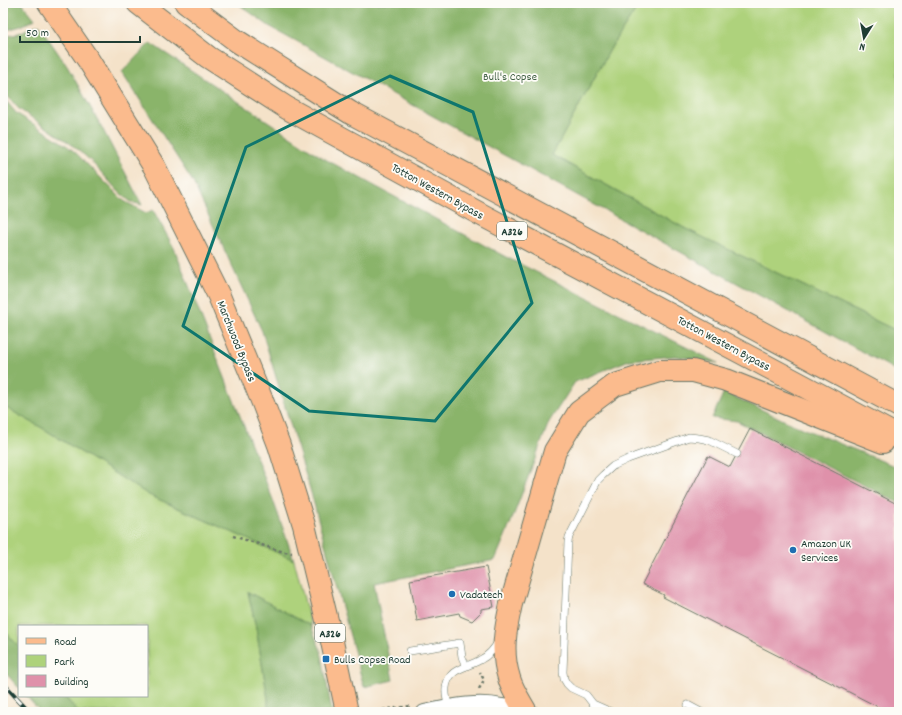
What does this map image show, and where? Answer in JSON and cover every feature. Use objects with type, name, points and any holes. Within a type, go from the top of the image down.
[{"type":"main road","name":"Marchwood Bypass","points":[[49,3],[89,61],[155,168],[219,296],[279,446],[304,525],[331,637],[347,712]]},
{"type":"main road","name":"Totton Western Bypass","points":[[138,3],[208,57],[287,108],[482,215],[899,437]]},
{"type":"main road","name":"A326","points":[[186,3],[237,41],[351,113],[899,406]]},
{"type":"main road","points":[[524,712],[509,679],[504,654],[505,630],[511,604],[555,451],[579,412],[615,385],[660,371],[693,371],[726,380],[899,448]]},
{"type":"street","points":[[424,712],[449,710],[464,704],[490,704],[501,705],[524,712]]},
{"type":"lane","points":[[611,712],[593,704],[586,695],[571,688],[564,679],[563,672],[569,537],[598,480],[613,466],[628,459],[689,438],[708,440],[737,454]]},
{"type":"lane","points":[[449,710],[445,690],[447,681],[453,673],[482,659],[489,653],[505,630]]},
{"type":"lane","points":[[410,651],[460,643],[462,657],[466,666]]},
{"type":"lane","points":[[688,705],[701,712]]},
{"type":"path","points":[[233,536],[284,552],[310,554]]},
{"type":"path","points":[[476,662],[484,680],[479,689],[479,694]]},
{"type":"highlighted area","points":[[390,76],[473,112],[532,303],[435,421],[309,411],[183,326],[246,147]]},
{"type":"green space","points":[[3,3],[22,3],[35,19],[21,26],[3,31]]},
{"type":"green space","name":"Bull's Copse","points":[[237,3],[640,3],[612,46],[552,155],[686,229],[899,332],[899,372],[269,26]]},
{"type":"green space","points":[[640,3],[899,3],[899,332],[686,229],[552,155],[612,46]]},
{"type":"green space","points":[[38,24],[67,66],[101,126],[142,205],[131,202],[119,192],[90,160],[71,144],[19,109],[3,91],[3,36],[19,33]]},
{"type":"green space","points":[[150,43],[323,158],[504,256],[718,363],[675,356],[629,360],[575,382],[549,422],[495,560],[374,583],[393,680],[364,687],[310,489],[262,331],[193,182],[122,72]]},
{"type":"green space","points":[[3,97],[16,113],[76,153],[124,201],[146,213],[153,210],[174,248],[273,500],[294,560],[149,495],[44,429],[3,406]]},
{"type":"green space","points":[[724,392],[792,424],[899,468],[899,503],[737,421],[712,418]]},
{"type":"green space","points":[[3,406],[44,429],[149,495],[294,560],[311,626],[248,592],[256,628],[268,699],[268,712],[78,712],[65,697],[148,697],[148,625],[18,625],[18,646],[3,629]]},
{"type":"green space","points":[[248,592],[311,626],[321,651],[332,712],[268,712],[268,699],[256,628]]},
{"type":"green space","points":[[3,629],[18,646],[18,687],[3,670]]},
{"type":"green space","points":[[27,697],[65,697],[78,712],[41,712]]},
{"type":"building","name":"Amazon UK Services","points":[[750,429],[899,505],[899,712],[888,712],[663,597],[664,595],[642,584],[708,456],[730,467]]},
{"type":"building","name":"Vadatech","points":[[486,567],[494,607],[481,609],[481,612],[472,621],[460,616],[459,613],[417,621],[410,580]]},
{"type":"railway","points":[[3,683],[30,712]]},
{"type":"place","name":"Amazon UK Services","points":[[793,550]]},
{"type":"place","name":"Vadatech","points":[[452,594]]},
{"type":"place","name":"Bulls Copse Road","points":[[326,659]]}]
